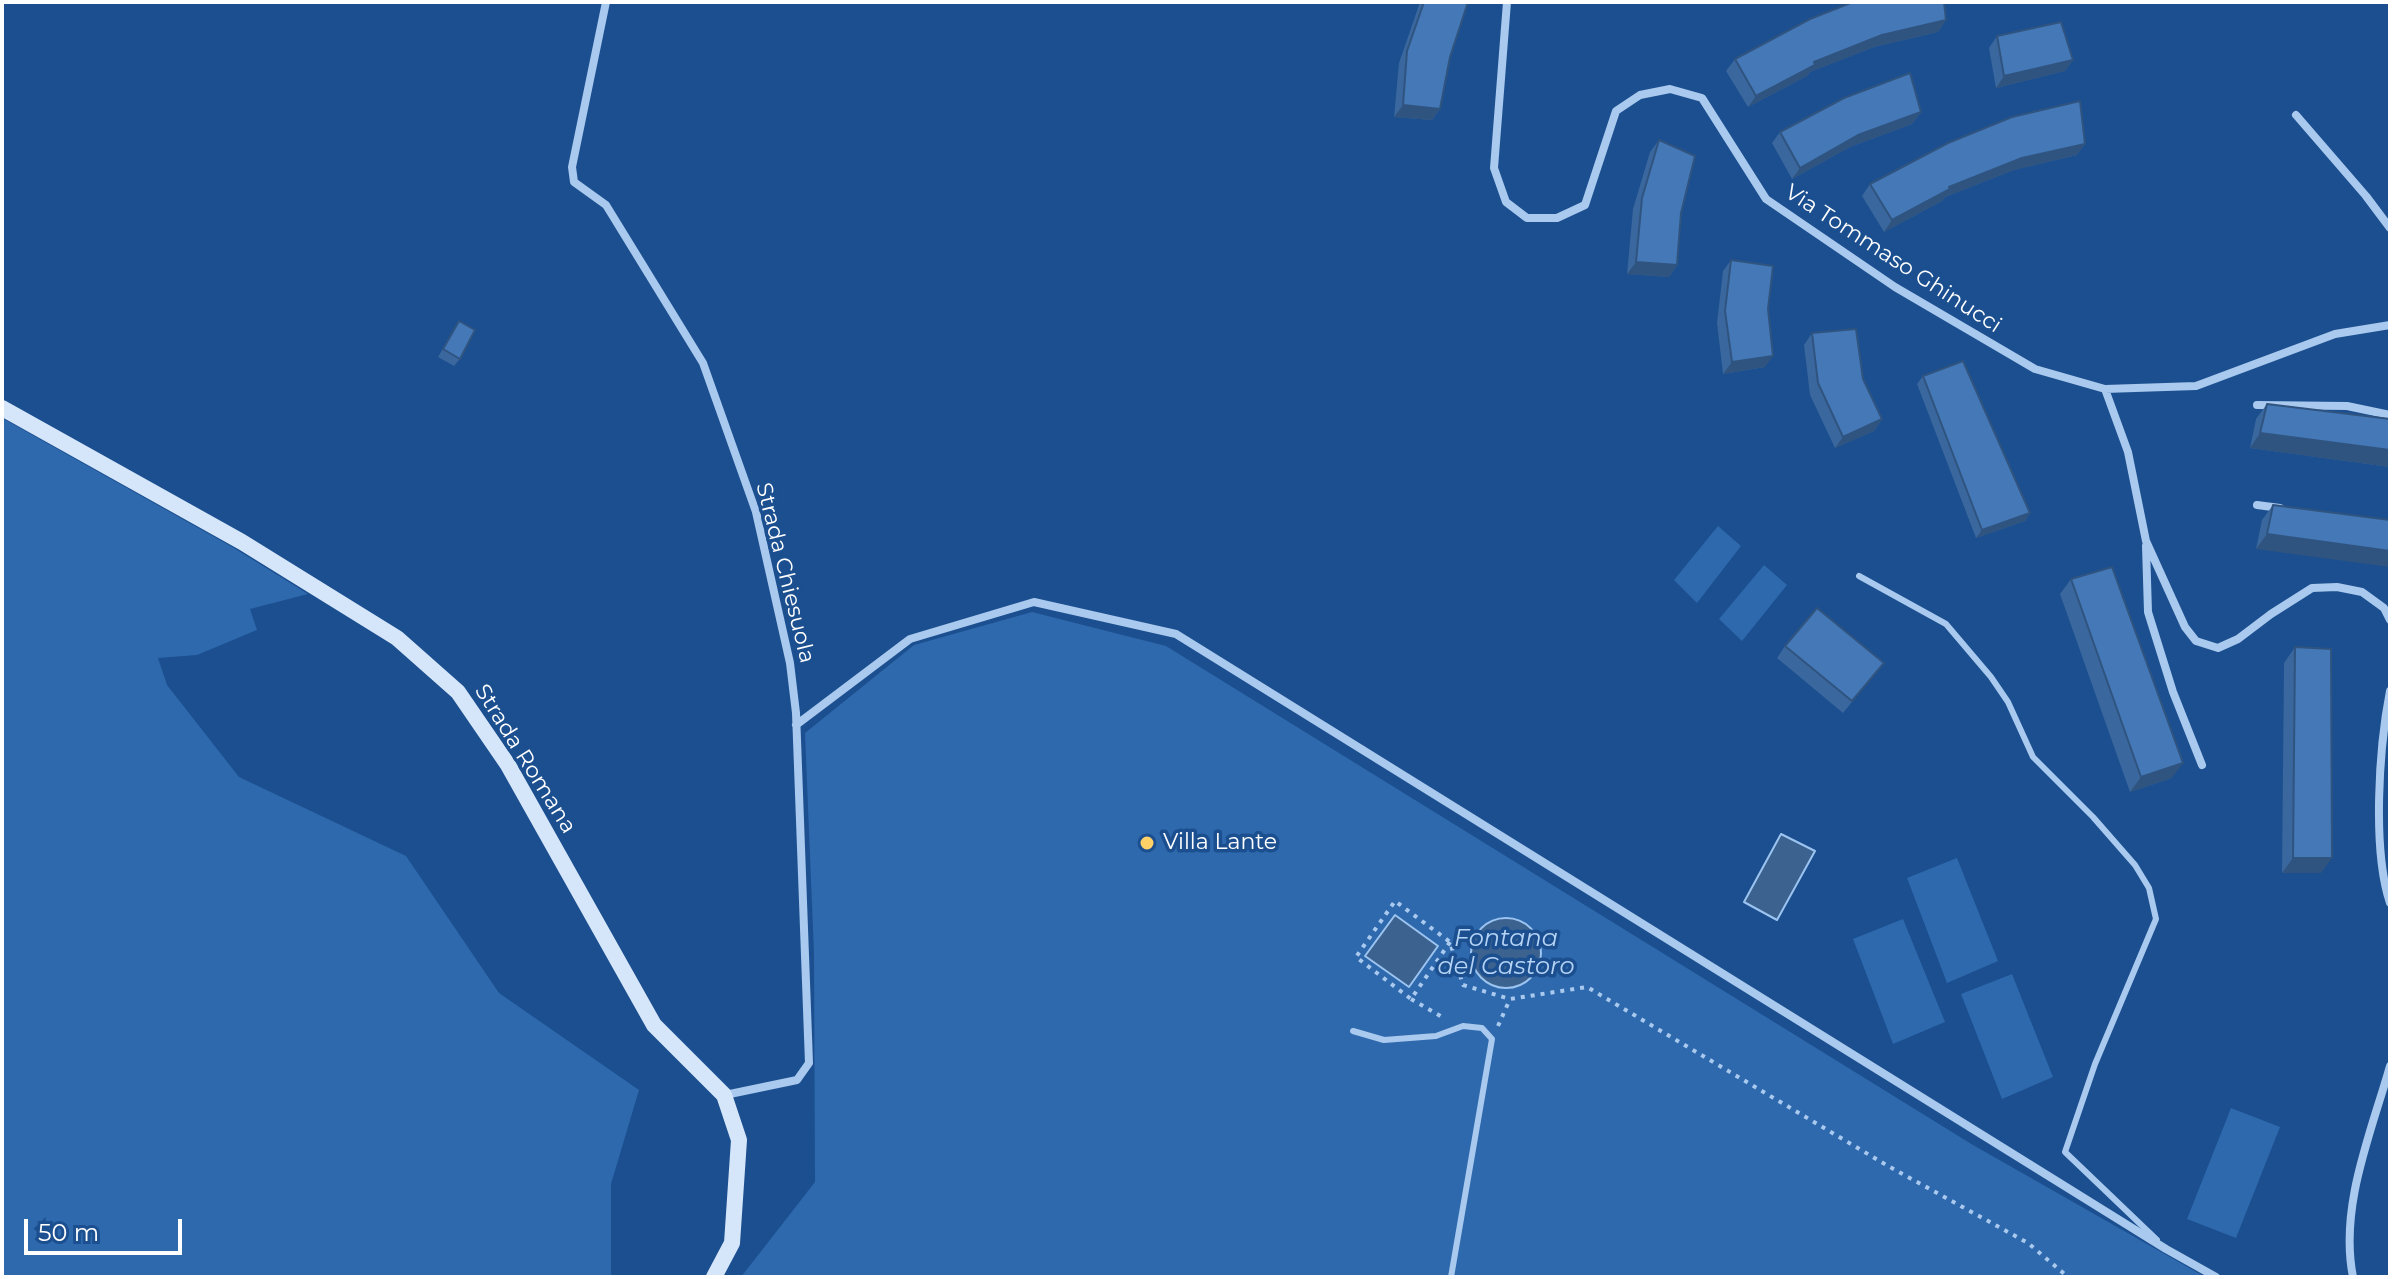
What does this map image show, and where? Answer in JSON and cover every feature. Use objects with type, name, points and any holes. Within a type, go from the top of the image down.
[{"type":"street","name":"Strada Chiesuola","points":[[606,2],[572,167],[574,182],[606,205],[703,363],[756,512],[790,663],[796,725],[809,1063],[797,1080],[724,1095]]},
{"type":"street","name":"Via Tommaso Ghinucci","points":[[1507,2],[1494,168],[1506,202],[1527,218],[1557,218],[1585,205],[1616,111],[1640,95],[1670,89],[1702,98],[1766,199],[1895,287],[2035,369],[2105,389],[2196,386],[2335,334],[2390,325]]},
{"type":"street","points":[[2296,115],[2390,228]]},
{"type":"street","points":[[2105,389],[2128,452],[2146,541],[2148,612],[2173,692],[2202,765]]},
{"type":"street","points":[[2257,405],[2347,406],[2390,415]]},
{"type":"street","name":"Strada Romana","points":[[2,408],[281,566],[397,638],[458,692],[508,765],[654,1025],[724,1095],[739,1140],[732,1243],[714,1277]]},
{"type":"street","points":[[2257,505],[2287,509]]},
{"type":"street","points":[[2146,541],[2185,627],[2196,641],[2218,648],[2238,639],[2312,588],[2337,587],[2362,592],[2384,608],[2390,620]]},
{"type":"street","points":[[796,725],[910,639],[1034,602],[1176,634],[2166,1249],[2216,1277]]},
{"type":"street","points":[[2390,691],[2382,731],[2380,820],[2386,890],[2390,903]]},
{"type":"street","points":[[2353,1277],[2348,1251],[2353,1198],[2390,1066]]},
{"type":"lane","points":[[1859,576],[1946,624],[2008,702],[2033,757],[2093,817],[2135,865],[2149,888],[2156,919],[2095,1064],[2065,1152],[2166,1249]]},
{"type":"lane","points":[[1353,1031],[1384,1040],[1436,1036],[1463,1026],[1482,1028],[1492,1039],[1451,1277]]},
{"type":"path","points":[[1463,1026],[1411,999],[1356,957],[1395,901],[1450,942],[1463,985],[1510,999],[1587,987],[1875,1158],[2028,1243],[2068,1277]]},
{"type":"path","points":[[1411,999],[1450,942]]},
{"type":"path","points":[[1492,1039],[1510,999]]},
{"type":"shaded area","points":[[2,418],[234,548],[308,594],[250,609],[257,630],[197,655],[158,658],[167,685],[239,777],[406,856],[499,993],[639,1090],[611,1184],[611,1277],[2,1277]]},
{"type":"shaded area","points":[[1718,526],[1741,546],[1697,603],[1674,580]]},
{"type":"shaded area","points":[[1764,565],[1787,585],[1742,641],[1719,619]]},
{"type":"shaded area","name":"Villa Lante","points":[[1032,612],[1166,646],[1973,1145],[2205,1277],[741,1277],[815,1182],[814,954],[805,733],[914,645]]},
{"type":"shaded area","points":[[1957,858],[1998,961],[1947,983],[1907,878]]},
{"type":"shaded area","points":[[1903,919],[1945,1022],[1893,1044],[1853,939]]},
{"type":"shaded area","points":[[2012,974],[2053,1077],[2002,1099],[1961,994]]},
{"type":"shaded area","points":[[2231,1108],[2280,1127],[2236,1238],[2187,1219]]},
{"type":"water","points":[[1781,834],[1815,851],[1777,920],[1744,902]]},
{"type":"water","points":[[1395,915],[1438,946],[1409,987],[1365,956]]},
{"type":"water","name":"Fontana del Castoro","points":[[1506,918],[1531,928],[1541,953],[1531,978],[1506,988],[1481,978],[1471,953],[1481,928]]},
{"type":"building","points":[[1424,2],[1468,2],[1450,57],[1440,109],[1403,105],[1407,51]]},
{"type":"building","points":[[1853,2],[1944,2],[1946,20],[1882,35],[1814,62],[1815,65],[1756,96],[1735,59],[1810,19]]},
{"type":"building","points":[[2061,22],[2073,60],[2004,76],[1997,36]]},
{"type":"building","points":[[1910,73],[1921,112],[1858,135],[1800,168],[1780,132],[1844,98]]},
{"type":"building","points":[[2080,101],[2085,144],[2022,158],[1949,187],[1892,220],[1870,184],[1948,143],[2012,117]]},
{"type":"building","points":[[1659,140],[1695,156],[1681,213],[1677,265],[1636,262],[1642,198]]},
{"type":"building","points":[[1731,260],[1773,266],[1768,309],[1773,356],[1732,362],[1725,311]]},
{"type":"building","points":[[459,321],[475,330],[460,359],[443,349]]},
{"type":"building","points":[[1856,329],[1863,379],[1882,419],[1843,437],[1818,383],[1812,333]]},
{"type":"building","points":[[1963,361],[2030,513],[1982,530],[1923,376]]},
{"type":"building","points":[[2267,404],[2390,419],[2390,450],[2260,433]]},
{"type":"building","points":[[2273,505],[2390,520],[2390,551],[2267,534]]},
{"type":"building","points":[[2112,567],[2183,763],[2141,777],[2071,579]]},
{"type":"building","points":[[1817,608],[1884,663],[1852,701],[1785,646]]},
{"type":"building","points":[[2295,647],[2331,649],[2332,858],[2293,858]]},
{"type":"place","name":"Villa Lante","points":[[1147,843]]}]
